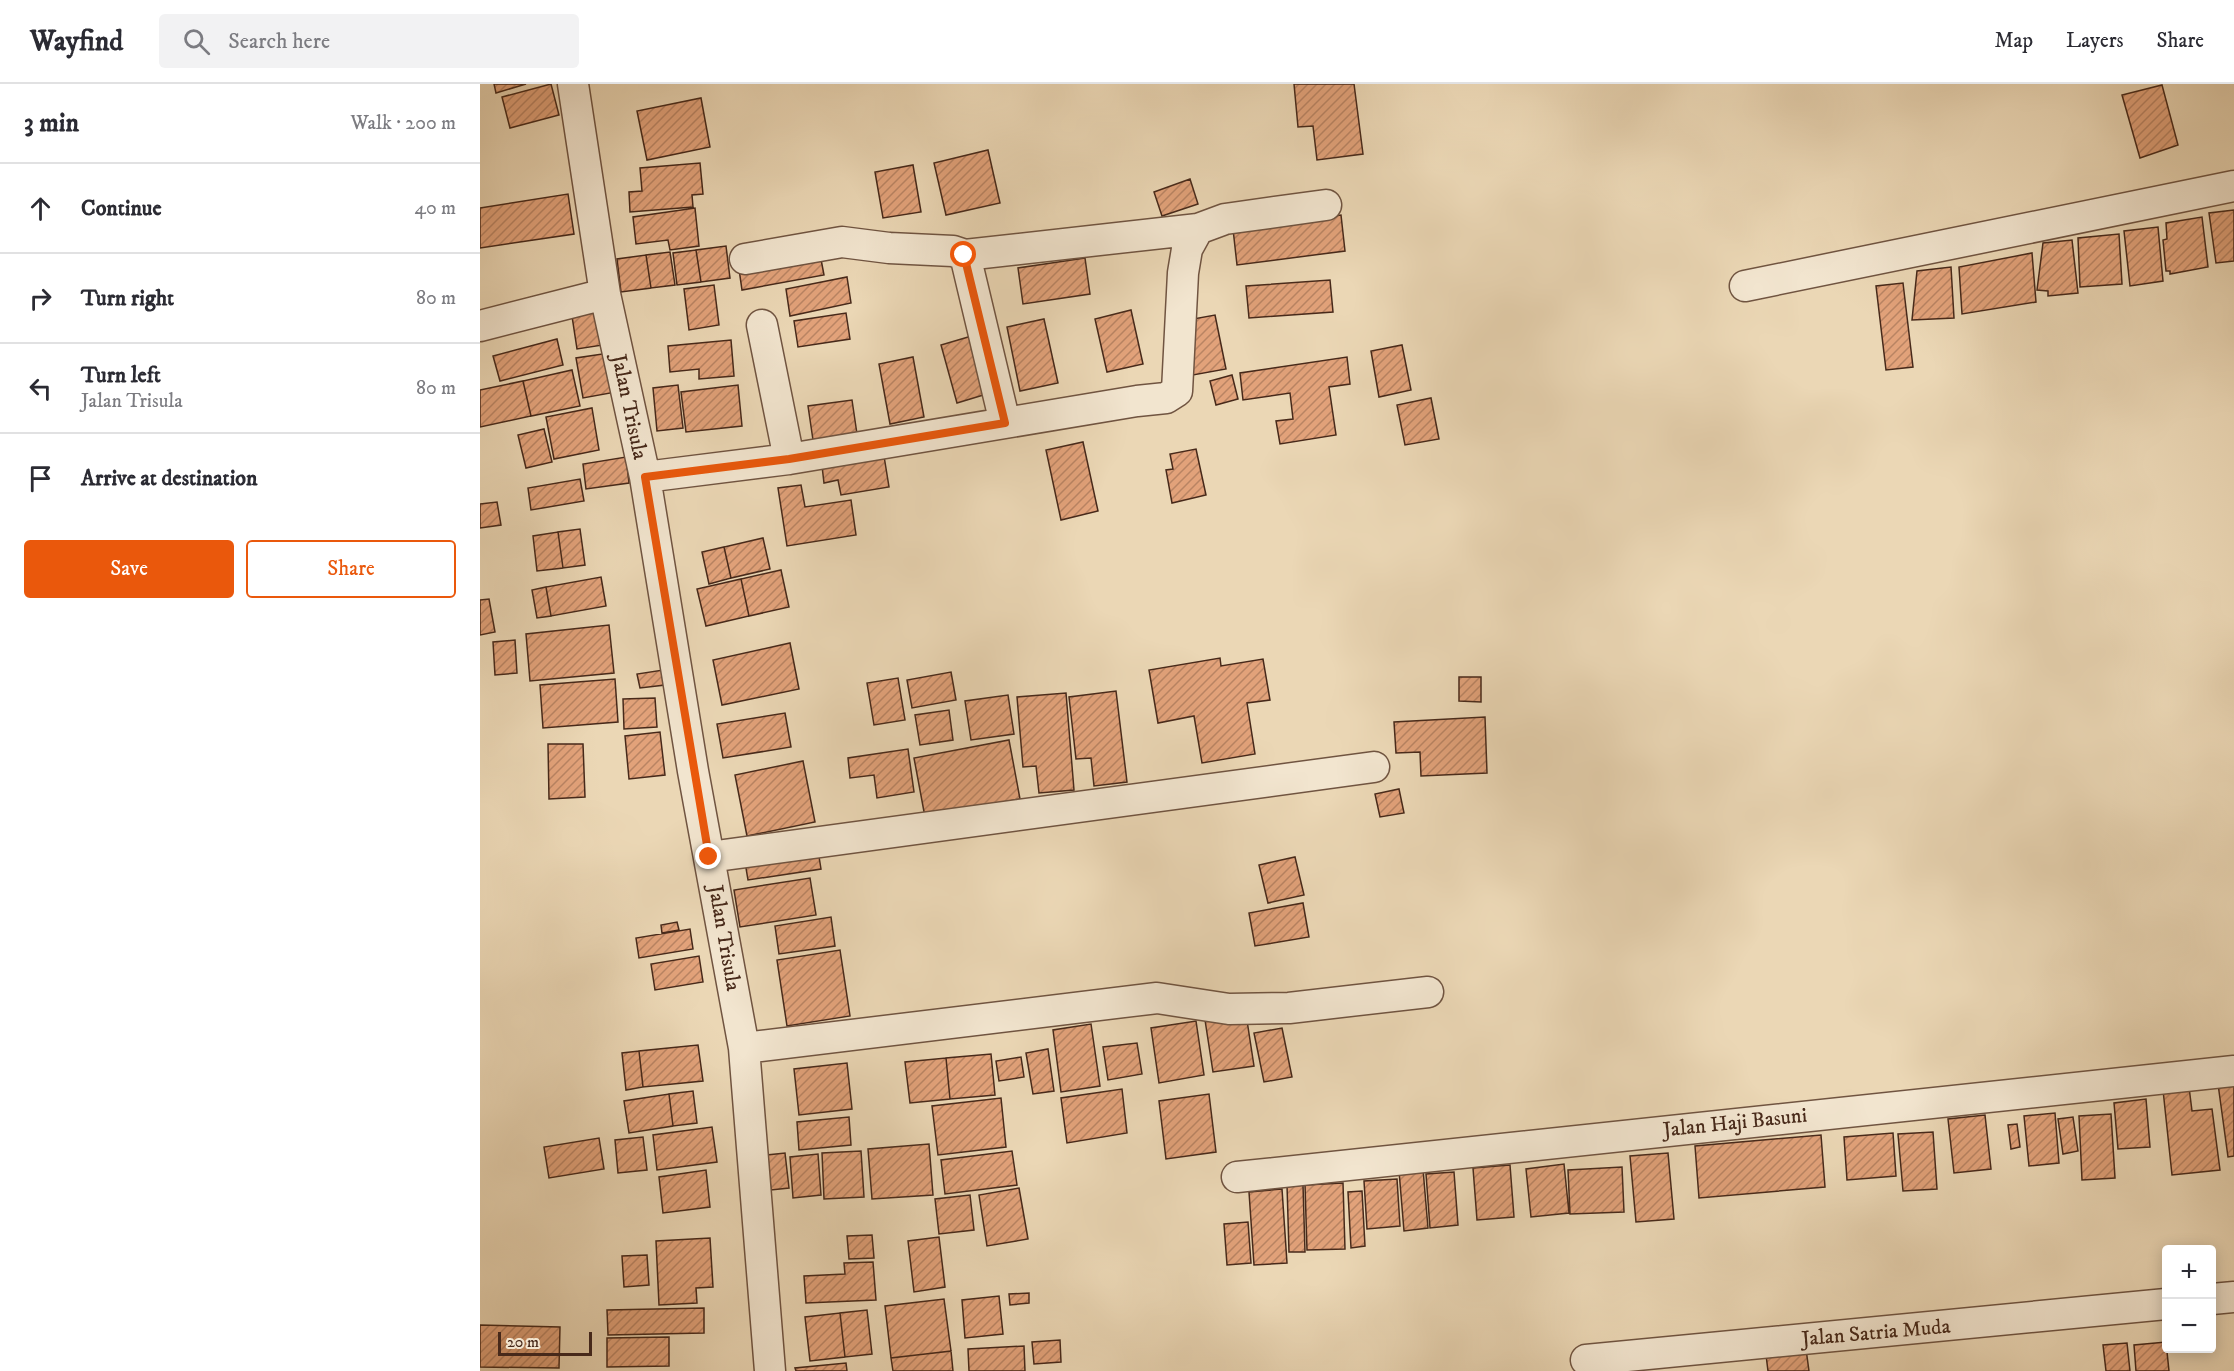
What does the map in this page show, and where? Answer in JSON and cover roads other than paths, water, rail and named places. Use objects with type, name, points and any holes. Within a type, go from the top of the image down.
[{"type":"street","name":"Jalan Trisula","points":[[573,84],[605,294],[645,477],[709,857],[744,1048],[770,1371]]},
{"type":"street","points":[[1745,286],[2234,186]]},
{"type":"street","points":[[745,260],[842,242],[889,248],[953,251],[964,255],[1198,229],[1225,219],[1326,205]]},
{"type":"street","points":[[645,477],[789,459],[1166,398],[1177,391],[1183,273],[1187,249],[1198,229]]},
{"type":"street","points":[[964,255],[1005,423]]},
{"type":"street","points":[[480,326],[605,294]]},
{"type":"street","points":[[762,325],[789,459]]},
{"type":"street","points":[[709,857],[1374,767]]},
{"type":"street","points":[[744,1048],[1157,998],[1229,1009],[1289,1008],[1428,992]]},
{"type":"street","name":"Jalan Haji Basuni","points":[[1237,1177],[2234,1071]]},
{"type":"street","points":[[2216,1299],[2234,1297]]},
{"type":"street","name":"Jalan Satria Muda","points":[[1586,1360],[2162,1304]]}]
